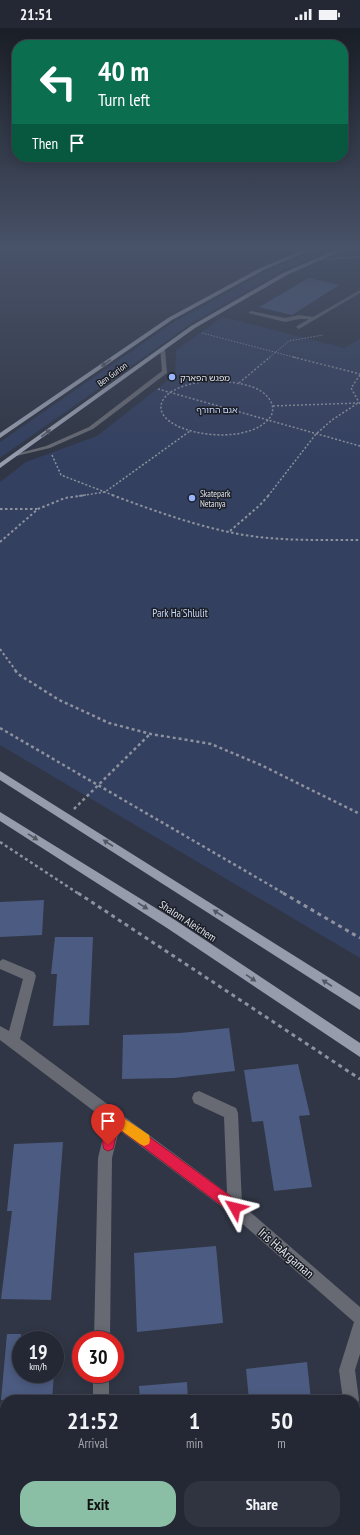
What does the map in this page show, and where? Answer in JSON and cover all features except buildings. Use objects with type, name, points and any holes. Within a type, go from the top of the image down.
[{"type":"main road","name":"Ben Gurion","points":[[0,436],[171,318]]},
{"type":"main road","name":"Ben Gurion","points":[[0,466],[162,349],[207,318]]},
{"type":"main road","name":"Shalom Aleichem","points":[[0,775],[67,816],[360,1004]]},
{"type":"main road","name":"Shalom Aleichem","points":[[0,816],[171,924],[360,1051]]},
{"type":"street","points":[[277,318],[285,320],[293,318]]},
{"type":"street","points":[[299,327],[312,318]]},
{"type":"street","points":[[14,456],[48,448],[91,428],[165,372],[162,349]]},
{"type":"street","points":[[3,965],[30,976],[13,1042]]},
{"type":"street","name":"Iris HaArgaman","points":[[0,1032],[235,1208],[360,1317]]},
{"type":"street","points":[[199,1098],[231,1112],[235,1208]]},
{"type":"street","points":[[102,1331],[105,1158],[115,1118]]},
{"type":"street","points":[[350,1395],[347,1370],[360,1328]]},
{"type":"street","points":[[101,1383],[101,1395]]},
{"type":"path","points":[[200,333],[360,375],[350,388],[359,403]]},
{"type":"path","points":[[238,384],[289,342],[323,335]]},
{"type":"path","points":[[216,382],[238,384],[262,393],[269,399],[273,406],[272,414],[267,421],[256,428],[240,433],[222,435],[190,432],[172,424],[163,416],[160,408],[162,399],[170,392],[194,383],[216,382]]},
{"type":"path","points":[[148,386],[267,421],[360,446]]},
{"type":"path","points":[[273,406],[359,403]]},
{"type":"path","points":[[229,532],[260,505],[316,434],[332,420],[359,403]]},
{"type":"path","points":[[0,542],[38,509],[65,498],[105,492],[190,432]]},
{"type":"path","points":[[48,448],[61,475],[158,512],[229,532],[286,540],[360,540]]},
{"type":"path","points":[[0,509],[38,509]]},
{"type":"path","points":[[0,649],[18,674],[59,700],[109,723],[151,734],[212,744],[261,765],[360,814]]},
{"type":"path","points":[[0,728],[360,938]]},
{"type":"path","points":[[67,816],[151,734]]},
{"type":"path","points":[[0,842],[360,1079]]},
{"type":"green space","points":[[181,318],[200,318],[0,458],[0,442]]},
{"type":"green space","name":"Park Ha'Shlulit","points":[[221,318],[228,318],[344,348],[360,339],[360,958],[0,745],[0,482],[26,462],[97,436],[175,375],[176,350]]},
{"type":"slow traffic","points":[[116,1119],[144,1140]]},
{"type":"place","name":"מפגש הפארק","points":[[172,377]]},
{"type":"place","name":"Skatepark Netanya","points":[[192,498]]},
{"type":"route","points":[[108,1145],[115,1118],[235,1208]]},
{"type":"park label","name":"אגם החורף","points":[[217,409]]}]
